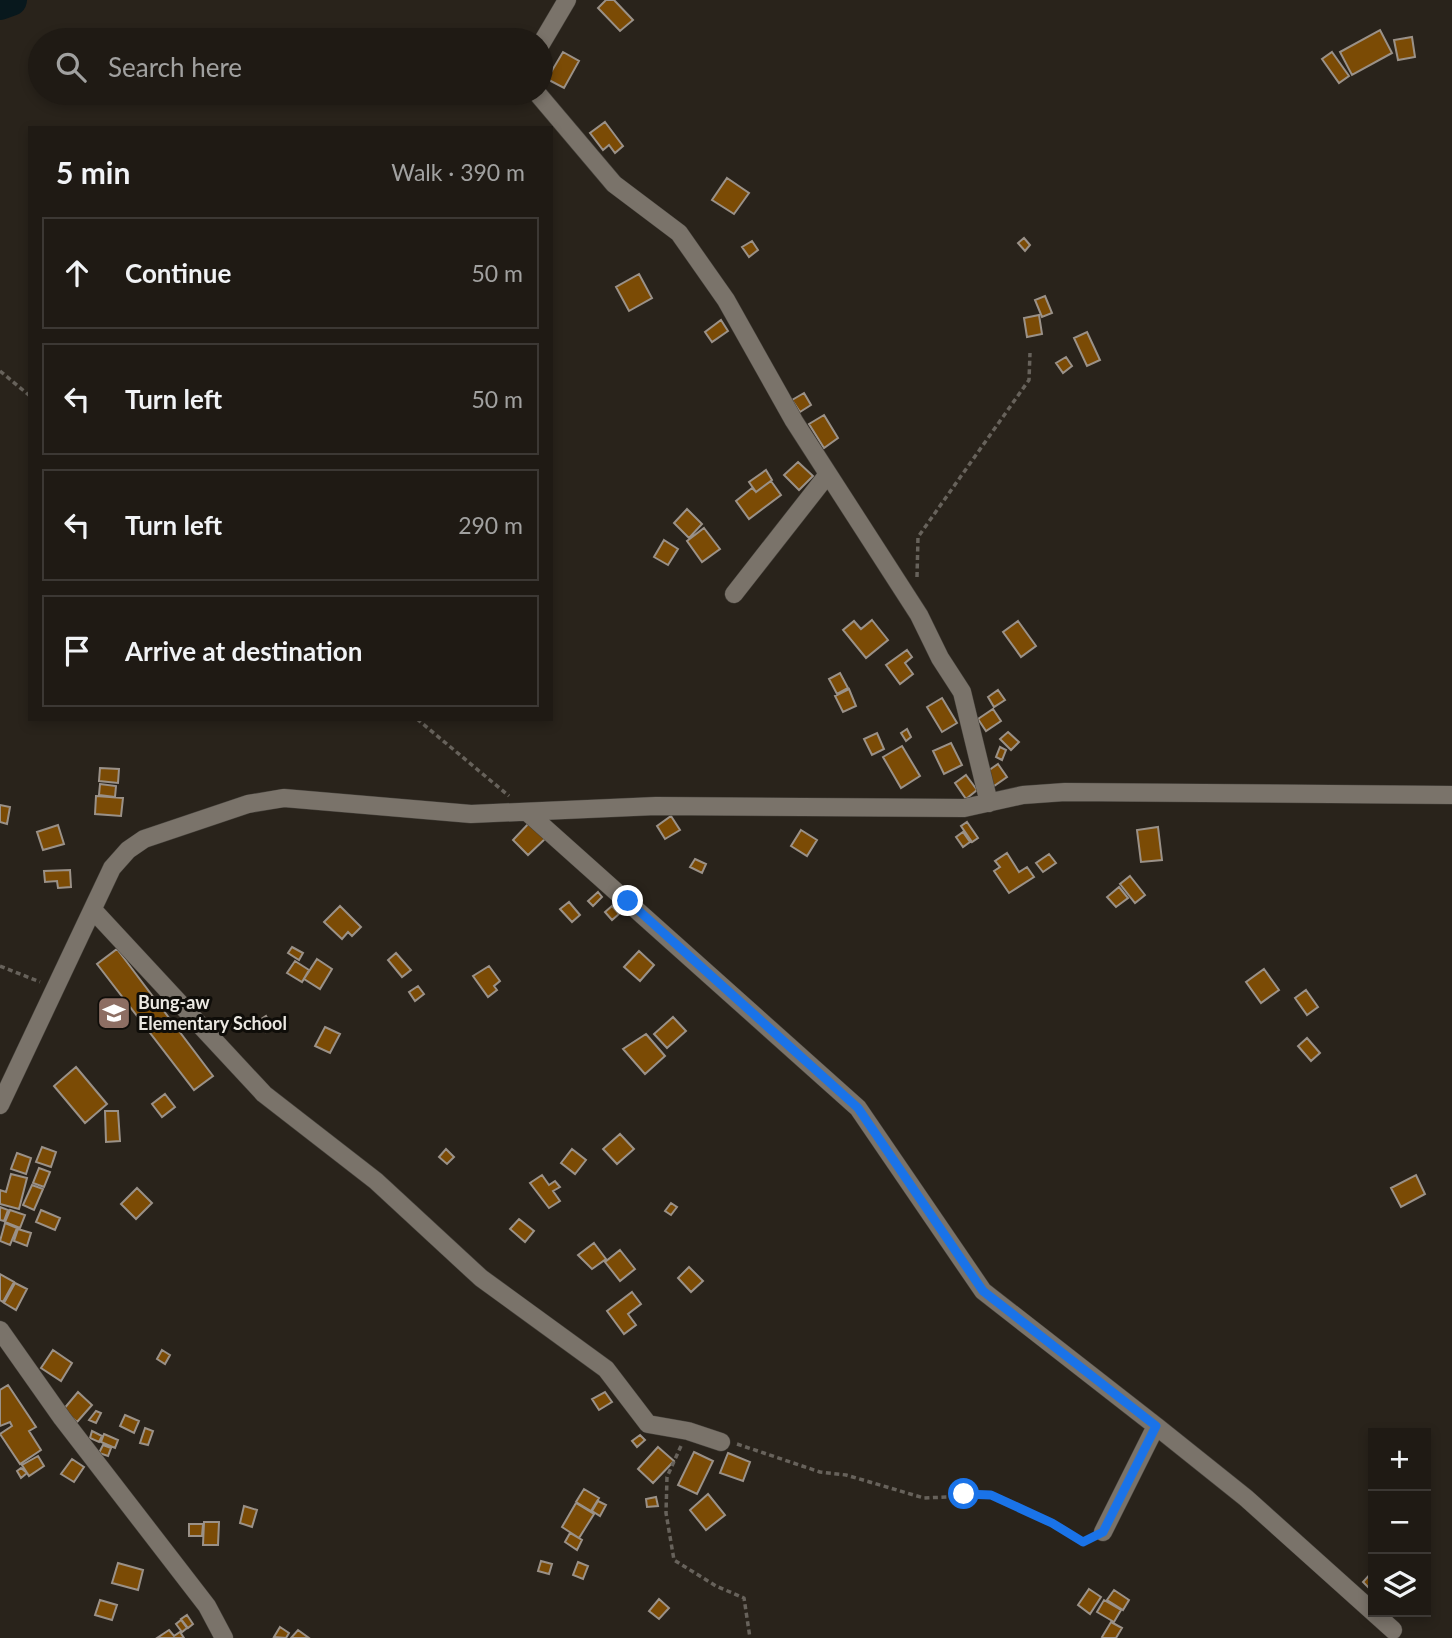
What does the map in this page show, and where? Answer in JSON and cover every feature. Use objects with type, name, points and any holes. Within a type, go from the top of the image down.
[{"type":"street","points":[[550,28],[567,0]]},
{"type":"street","points":[[547,105],[614,184],[679,233],[726,300],[794,421],[919,615],[940,658],[962,692],[989,803]]},
{"type":"street","points":[[734,594],[828,474]]},
{"type":"street","points":[[0,1105],[112,868],[128,850],[144,839],[248,804],[284,798],[471,814],[656,806],[964,808],[1023,795],[1065,792],[1452,795]]},
{"type":"street","points":[[527,812],[858,1108],[983,1291],[1246,1498],[1392,1630]]},
{"type":"street","points":[[94,911],[264,1094],[376,1181],[481,1278],[606,1369],[648,1424],[688,1431],[721,1442]]},
{"type":"street","points":[[0,1330],[62,1418],[207,1606],[224,1638]]},
{"type":"street","points":[[1103,1532],[1156,1426]]},
{"type":"path","points":[[917,588],[915,555],[918,537],[1029,380],[1030,353]]},
{"type":"path","points":[[0,372],[28,394]]},
{"type":"path","points":[[419,721],[527,812]]},
{"type":"path","points":[[0,966],[56,989]]},
{"type":"path","points":[[688,1431],[667,1477],[666,1513],[674,1560],[716,1586],[744,1598],[750,1638]]},
{"type":"path","points":[[721,1442],[748,1445],[820,1472],[846,1475],[924,1498],[991,1495],[1052,1523],[1079,1541],[1103,1532]]},
{"type":"building","points":[[606,0],[614,0],[633,20],[620,31],[598,8]]},
{"type":"building","points":[[1380,30],[1392,53],[1352,75],[1340,52]]},
{"type":"building","points":[[1412,37],[1415,57],[1398,60],[1394,40]]},
{"type":"building","points":[[563,52],[579,61],[564,88],[553,82],[553,69]]},
{"type":"building","points":[[1332,52],[1349,76],[1339,83],[1322,59]]},
{"type":"building","points":[[605,122],[623,146],[615,153],[609,145],[603,150],[590,133]]},
{"type":"building","points":[[727,178],[749,193],[734,214],[712,200]]},
{"type":"building","points":[[1024,238],[1030,245],[1025,251],[1018,243]]},
{"type":"building","points":[[752,241],[758,250],[749,257],[742,247]]},
{"type":"building","points":[[639,274],[652,298],[629,311],[616,287]]},
{"type":"building","points":[[1045,296],[1052,313],[1042,317],[1035,300]]},
{"type":"building","points":[[1039,315],[1042,334],[1027,337],[1024,318]]},
{"type":"building","points":[[721,320],[728,331],[712,342],[705,332]]},
{"type":"building","points":[[1087,332],[1100,360],[1087,366],[1074,338]]},
{"type":"building","points":[[1066,357],[1072,366],[1063,373],[1056,363]]},
{"type":"building","points":[[804,393],[811,405],[800,412],[792,400]]},
{"type":"building","points":[[824,415],[838,438],[824,448],[809,424]]},
{"type":"building","points":[[798,462],[813,476],[799,490],[784,475]]},
{"type":"building","points":[[766,470],[772,480],[756,492],[749,482]]},
{"type":"building","points":[[771,481],[781,495],[749,519],[736,501],[752,488],[756,492]]},
{"type":"building","points":[[687,509],[702,524],[689,538],[674,523]]},
{"type":"building","points":[[704,528],[720,549],[702,562],[687,541]]},
{"type":"building","points":[[664,540],[678,549],[668,565],[654,557]]},
{"type":"building","points":[[872,620],[888,640],[866,658],[843,630],[854,621],[861,629]]},
{"type":"building","points":[[1018,621],[1036,646],[1021,657],[1003,632]]},
{"type":"building","points":[[907,650],[912,657],[905,663],[913,674],[900,684],[886,665]]},
{"type":"building","points":[[840,673],[848,688],[837,694],[829,679]]},
{"type":"building","points":[[849,689],[856,706],[843,712],[835,696]]},
{"type":"building","points":[[998,690],[1005,700],[994,707],[988,697]]},
{"type":"building","points":[[942,698],[957,723],[942,732],[927,707]]},
{"type":"building","points":[[993,709],[1001,721],[986,731],[978,719]]},
{"type":"building","points":[[907,729],[911,737],[906,741],[901,733]]},
{"type":"building","points":[[1008,732],[1019,742],[1011,750],[1000,739]]},
{"type":"building","points":[[877,733],[884,749],[872,755],[864,739]]},
{"type":"building","points":[[951,743],[962,765],[944,774],[933,751]]},
{"type":"building","points":[[902,746],[920,776],[901,788],[883,757]]},
{"type":"building","points":[[1000,747],[1006,750],[1002,760],[996,757]]},
{"type":"building","points":[[998,764],[1007,777],[994,786],[985,773]]},
{"type":"building","points":[[100,768],[119,769],[118,783],[99,781]]},
{"type":"building","points":[[966,775],[977,790],[966,799],[955,783]]},
{"type":"building","points":[[100,784],[116,786],[115,797],[99,795]]},
{"type":"building","points":[[96,796],[123,798],[121,816],[95,814]]},
{"type":"building","points":[[0,805],[10,807],[7,824],[0,822]]},
{"type":"building","points":[[671,816],[680,830],[665,839],[657,826]]},
{"type":"building","points":[[530,822],[546,838],[528,855],[513,840]]},
{"type":"building","points":[[967,822],[978,838],[972,842],[961,826]]},
{"type":"building","points":[[58,825],[64,844],[43,850],[37,832]]},
{"type":"building","points":[[1158,827],[1162,860],[1141,862],[1137,830]]},
{"type":"building","points":[[801,830],[817,840],[807,856],[791,846]]},
{"type":"building","points":[[963,832],[970,842],[963,847],[956,837]]},
{"type":"building","points":[[1007,853],[1019,872],[1027,867],[1034,877],[1009,893],[994,871],[1000,867],[995,861]]},
{"type":"building","points":[[1049,854],[1056,863],[1043,872],[1036,863]]},
{"type":"building","points":[[695,859],[706,864],[702,873],[690,867]]},
{"type":"building","points":[[70,870],[71,887],[58,888],[57,881],[45,882],[44,871]]},
{"type":"building","points":[[1130,876],[1145,895],[1135,903],[1120,884]]},
{"type":"building","points":[[1119,887],[1128,898],[1116,907],[1107,897]]},
{"type":"building","points":[[598,892],[602,897],[593,906],[588,901]]},
{"type":"building","points":[[569,902],[580,915],[572,922],[560,909]]},
{"type":"building","points":[[340,906],[361,927],[352,936],[348,932],[342,939],[324,922]]},
{"type":"building","points":[[612,906],[619,914],[612,920],[605,912]]},
{"type":"building","points":[[292,947],[303,953],[299,960],[288,953]]},
{"type":"building","points":[[117,949],[213,1076],[194,1090],[97,964]]},
{"type":"building","points":[[639,951],[654,965],[640,981],[624,967]]},
{"type":"building","points":[[396,953],[411,970],[402,977],[388,960]]},
{"type":"building","points":[[317,959],[332,969],[320,989],[304,979]]},
{"type":"building","points":[[295,961],[309,970],[302,982],[287,973]]},
{"type":"building","points":[[489,966],[500,981],[494,986],[497,990],[488,997],[473,976]]},
{"type":"building","points":[[1264,969],[1279,990],[1261,1003],[1246,982]]},
{"type":"building","points":[[418,986],[424,994],[415,1001],[409,992]]},
{"type":"building","points":[[1306,990],[1318,1007],[1307,1015],[1295,998]]},
{"type":"building","points":[[266,1016],[273,1028],[266,1032],[258,1021]]},
{"type":"building","points":[[673,1017],[686,1031],[667,1048],[654,1034]]},
{"type":"building","points":[[325,1027],[340,1034],[330,1053],[315,1046]]},
{"type":"building","points":[[646,1034],[665,1056],[645,1074],[623,1049]]},
{"type":"building","points":[[1307,1038],[1320,1053],[1311,1061],[1298,1046]]},
{"type":"building","points":[[76,1067],[107,1104],[85,1123],[54,1086]]},
{"type":"building","points":[[165,1094],[175,1107],[162,1117],[152,1104]]},
{"type":"building","points":[[105,1111],[118,1111],[120,1141],[106,1142]]},
{"type":"building","points":[[620,1134],[634,1149],[617,1164],[603,1149]]},
{"type":"building","points":[[42,1147],[56,1152],[51,1167],[36,1162]]},
{"type":"building","points":[[446,1149],[454,1157],[447,1164],[439,1157]]},
{"type":"building","points":[[572,1149],[586,1160],[575,1174],[561,1163]]},
{"type":"building","points":[[17,1153],[31,1158],[26,1174],[11,1169]]},
{"type":"building","points":[[39,1168],[50,1172],[44,1187],[33,1183]]},
{"type":"building","points":[[11,1174],[27,1178],[19,1209],[0,1204],[0,1190],[6,1192]]},
{"type":"building","points":[[542,1175],[549,1185],[555,1181],[560,1187],[553,1191],[560,1201],[549,1208],[530,1183]]},
{"type":"building","points":[[1416,1175],[1425,1194],[1401,1207],[1391,1188]]},
{"type":"building","points":[[32,1185],[43,1189],[34,1210],[23,1205]]},
{"type":"building","points":[[137,1188],[152,1203],[136,1219],[121,1204]]},
{"type":"building","points":[[671,1203],[677,1207],[671,1215],[665,1211]]},
{"type":"building","points":[[0,1207],[8,1210],[4,1221],[0,1220]]},
{"type":"building","points":[[10,1210],[25,1215],[20,1228],[5,1222]]},
{"type":"building","points":[[41,1210],[60,1218],[55,1230],[36,1222]]},
{"type":"building","points":[[519,1219],[534,1231],[525,1242],[510,1229]]},
{"type":"building","points":[[5,1223],[17,1228],[10,1245],[0,1241]]},
{"type":"building","points":[[18,1229],[31,1233],[27,1246],[14,1241]]},
{"type":"building","points":[[594,1243],[606,1259],[592,1269],[578,1255]]},
{"type":"building","points":[[620,1250],[635,1269],[620,1281],[605,1262]]},
{"type":"building","points":[[689,1267],[703,1281],[691,1292],[678,1278]]},
{"type":"building","points":[[0,1274],[14,1282],[3,1302],[0,1300]]},
{"type":"building","points":[[15,1283],[27,1289],[16,1310],[4,1303]]},
{"type":"building","points":[[632,1292],[641,1304],[628,1314],[636,1325],[624,1334],[607,1311]]},
{"type":"building","points":[[53,1350],[72,1363],[61,1381],[41,1368]]},
{"type":"building","points":[[162,1350],[170,1355],[165,1364],[157,1359]]},
{"type":"building","points":[[8,1385],[36,1427],[29,1431],[41,1450],[20,1464],[0,1434],[12,1426],[10,1422],[0,1426],[0,1390]]},
{"type":"building","points":[[78,1392],[92,1405],[77,1422],[63,1410]]},
{"type":"building","points":[[605,1392],[612,1402],[599,1410],[592,1399]]},
{"type":"building","points":[[96,1411],[101,1413],[96,1423],[89,1420]]},
{"type":"building","points":[[125,1415],[139,1421],[134,1433],[120,1426]]},
{"type":"building","points":[[145,1428],[153,1431],[148,1445],[140,1443]]},
{"type":"building","points":[[92,1431],[102,1436],[99,1442],[90,1438]]},
{"type":"building","points":[[104,1434],[118,1440],[115,1448],[101,1442]]},
{"type":"building","points":[[640,1435],[645,1440],[637,1447],[632,1441]]},
{"type":"building","points":[[103,1445],[111,1448],[108,1456],[99,1453]]},
{"type":"building","points":[[658,1447],[674,1461],[653,1483],[638,1469]]},
{"type":"building","points":[[694,1452],[713,1461],[697,1494],[678,1485]]},
{"type":"building","points":[[728,1453],[750,1462],[743,1481],[720,1473]]},
{"type":"building","points":[[38,1456],[44,1466],[29,1476],[22,1465]]},
{"type":"building","points":[[72,1459],[84,1467],[74,1482],[61,1474]]},
{"type":"building","points":[[21,1468],[27,1473],[21,1478],[17,1471]]},
{"type":"building","points":[[584,1489],[599,1498],[591,1511],[576,1502]]},
{"type":"building","points":[[708,1494],[725,1515],[706,1530],[690,1510]]},
{"type":"building","points":[[656,1497],[658,1506],[647,1507],[646,1499]]},
{"type":"building","points":[[598,1501],[606,1505],[600,1516],[592,1511]]},
{"type":"building","points":[[576,1503],[594,1514],[579,1538],[562,1527]]},
{"type":"building","points":[[244,1506],[257,1510],[252,1527],[240,1523]]},
{"type":"building","points":[[204,1522],[219,1522],[218,1545],[203,1545]]},
{"type":"building","points":[[189,1524],[203,1524],[202,1536],[189,1536]]},
{"type":"building","points":[[570,1533],[582,1540],[577,1550],[565,1542]]},
{"type":"building","points":[[541,1561],[552,1564],[549,1574],[538,1571]]},
{"type":"building","points":[[578,1562],[588,1566],[583,1579],[573,1575]]},
{"type":"building","points":[[118,1563],[143,1570],[138,1590],[112,1583]]},
{"type":"building","points":[[1089,1589],[1101,1597],[1090,1614],[1078,1605]]},
{"type":"building","points":[[1114,1590],[1129,1600],[1123,1610],[1107,1600]]},
{"type":"building","points":[[659,1599],[669,1608],[659,1619],[649,1611]]},
{"type":"building","points":[[100,1600],[117,1605],[112,1620],[95,1615]]},
{"type":"building","points":[[1104,1600],[1121,1610],[1114,1622],[1097,1612]]},
{"type":"building","points":[[187,1615],[193,1624],[188,1628],[181,1619]]},
{"type":"building","points":[[181,1620],[187,1628],[182,1632],[176,1624]]},
{"type":"building","points":[[1111,1622],[1122,1628],[1116,1638],[1102,1637]]},
{"type":"building","points":[[280,1627],[289,1633],[286,1638],[274,1637]]},
{"type":"building","points":[[169,1630],[174,1636],[180,1632],[184,1638],[157,1638]]},
{"type":"building","points":[[298,1630],[309,1638],[291,1638]]},
{"type":"waterway","points":[[0,4],[11,0]]},
{"type":"place","name":"Bung-aw Elementary School","points":[[114,1013]]},
{"type":"route","points":[[628,901],[858,1108],[983,1291],[1156,1426],[1103,1532],[1083,1542],[1052,1523],[991,1495],[964,1494]]}]
